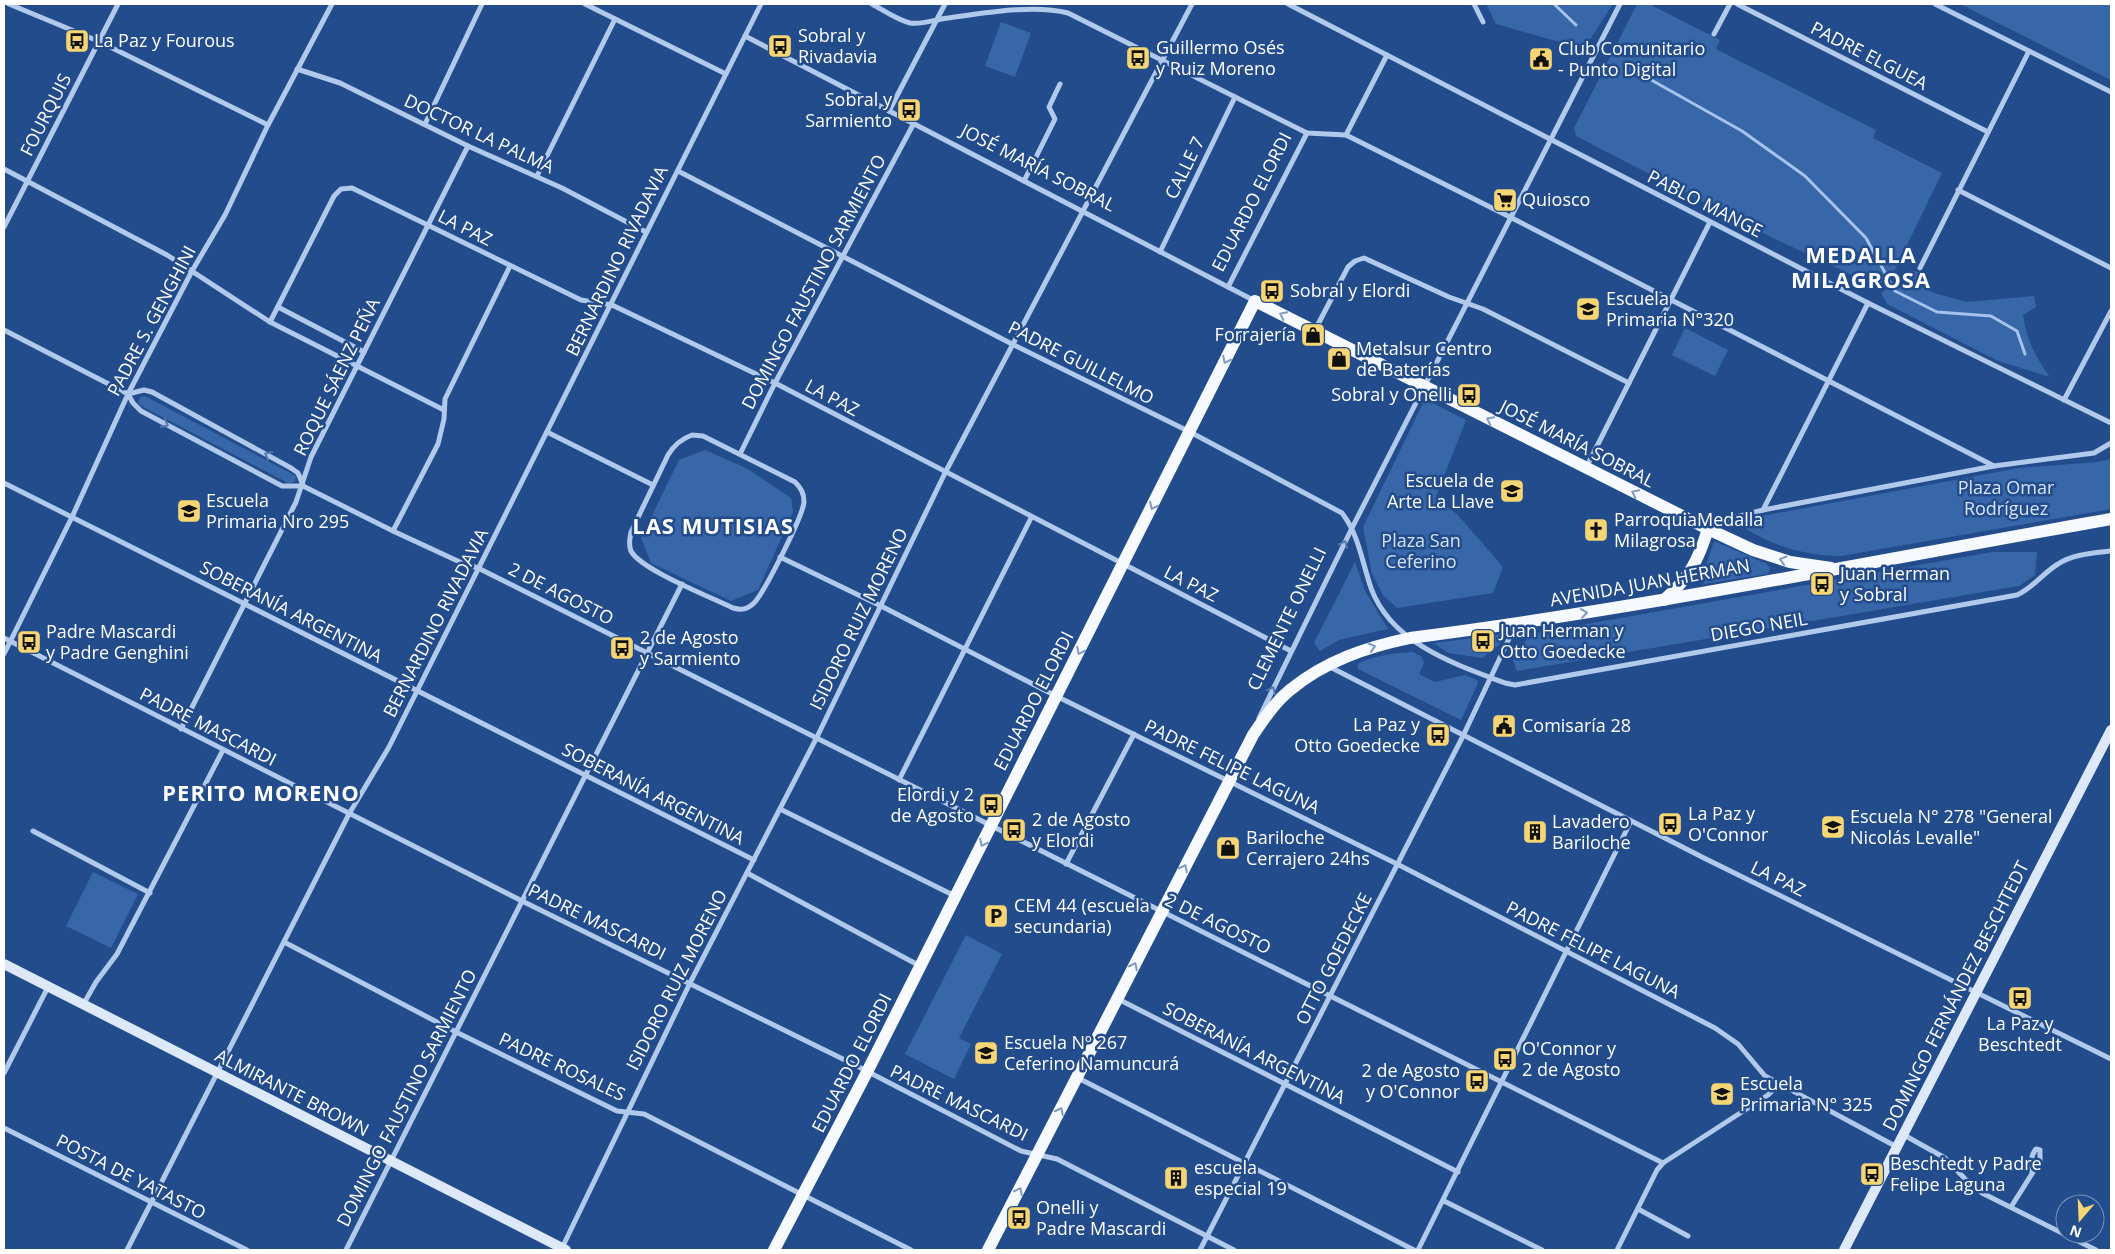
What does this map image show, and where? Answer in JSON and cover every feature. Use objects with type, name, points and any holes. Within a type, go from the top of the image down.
[{"type":"main road","name":"JOSÉ MARÍA SOBRAL","points":[[1256,301],[1586,469],[1753,550],[1790,562],[1831,568]]},
{"type":"main road","name":"EDUARDO ELORDI","points":[[774,1250],[956,897],[1256,301]]},
{"type":"main road","name":"AVENIDA JUAN HERMAN","points":[[1253,735],[1289,690],[1328,666],[1372,646],[1410,638],[1516,624],[1664,600],[1831,568],[2111,519]]},
{"type":"main road","points":[[1664,600],[1684,583],[1695,566],[1708,529]]},
{"type":"main road","name":"CLEMENTE ONELLI","points":[[992,1249],[1077,1077],[1253,735]]},
{"type":"street","points":[[9,4],[98,41],[268,125]]},
{"type":"street","name":"FOURQUIS","points":[[4,227],[118,4]]},
{"type":"street","name":"PADRE S. GENGHINI","points":[[4,654],[72,517],[128,394],[192,271],[225,215],[268,125],[332,4]]},
{"type":"street","points":[[425,124],[482,4]]},
{"type":"street","points":[[585,4],[726,74]]},
{"type":"street","points":[[599,11],[600,4]]},
{"type":"street","name":"BERNARDINO RIVADAVIA","points":[[127,1250],[349,814],[389,747],[761,4]]},
{"type":"street","points":[[872,4],[908,23],[1033,7],[1068,13],[1307,134],[1346,135],[1510,217],[1994,466]]},
{"type":"street","points":[[889,111],[946,4]]},
{"type":"street","name":"ISIDORO RUIZ MORENO","points":[[563,1250],[690,983],[817,737],[945,473],[1192,4]]},
{"type":"street","name":"PABLO MANGE","points":[[1290,4],[1868,303],[2111,424]]},
{"type":"street","points":[[1474,4],[1483,22]]},
{"type":"street","name":"CLEMENTE ONELLI","points":[[1253,735],[1264,705],[1352,526],[1620,4]]},
{"type":"street","points":[[1714,34],[1730,4]]},
{"type":"street","name":"PADRE ELGUEA","points":[[1737,4],[1988,132]]},
{"type":"street","points":[[1935,4],[2111,92]]},
{"type":"street","points":[[537,176],[615,19]]},
{"type":"street","name":"JOSÉ MARÍA SOBRAL","points":[[745,36],[1256,301]]},
{"type":"street","points":[[1920,268],[2029,51]]},
{"type":"street","points":[[1346,135],[1387,55]]},
{"type":"street","name":"DOCTOR LA PALMA","points":[[297,69],[340,83],[468,146],[537,176],[646,232]]},
{"type":"street","points":[[1024,181],[1055,119],[1049,107],[1060,84]]},
{"type":"street","name":"CALLE 7","points":[[1160,252],[1235,97]]},
{"type":"street","name":"DOMINGO FAUSTINO SARMIENTO","points":[[740,454],[842,255],[914,124]]},
{"type":"street","name":"EDUARDO ELORDI","points":[[1228,287],[1307,134]]},
{"type":"street","name":"ROQUE SÁENZ PEÑA","points":[[181,729],[245,605],[303,486],[311,457],[468,146]]},
{"type":"street","points":[[4,169],[138,239],[192,271],[270,322],[444,410]]},
{"type":"street","name":"PADRE GUILLELMO","points":[[678,171],[1012,344],[1190,432],[1342,513],[1352,526],[1376,600],[1385,613],[1410,638]]},
{"type":"street","name":"LA PAZ","points":[[278,307],[334,196],[341,189],[352,188],[581,300],[612,304],[775,383],[1031,518],[1291,651]]},
{"type":"street","points":[[1958,190],[2111,268]]},
{"type":"street","points":[[1586,469],[1710,222]]},
{"type":"street","points":[[1315,330],[1348,267],[1355,261],[1364,258],[1449,297],[1483,309],[1629,383]]},
{"type":"street","points":[[393,531],[438,444],[442,433],[445,399],[510,266]]},
{"type":"street","points":[[1763,510],[1868,303]]},
{"type":"street","points":[[270,322],[278,307],[364,352]]},
{"type":"street","points":[[2064,400],[2111,311]]},
{"type":"street","name":"2 DE AGOSTO","points":[[4,330],[128,394],[132,403],[141,411],[282,486],[303,486],[393,531],[462,563],[478,568],[992,825],[1066,864],[1502,1080],[1663,1163]]},
{"type":"street","name":"2 DE AGOSTO","points":[[128,394],[144,390],[152,392],[292,468],[298,473],[303,486]]},
{"type":"street","points":[[547,432],[653,485]]},
{"type":"street","points":[[703,436],[740,454],[795,482],[803,493],[803,508],[780,557],[760,596],[748,608],[733,608],[644,565],[631,550],[629,542],[631,532],[673,446],[684,438],[703,436]]},
{"type":"street","points":[[1708,529],[1720,521],[1763,510],[1994,466],[2094,453],[2111,443]]},
{"type":"street","name":"SOBERANÍA ARGENTINA","points":[[4,483],[754,860]]},
{"type":"street","points":[[899,780],[1031,518]]},
{"type":"street","name":"DIEGO NEIL","points":[[1410,638],[1444,659],[1515,685],[2017,594],[2026,591],[2067,558],[2111,551]]},
{"type":"street","name":"PADRE FELIPE LAGUNA","points":[[780,557],[1397,864],[1715,1028],[1738,1044],[1758,1069],[1778,1084],[1897,1147]]},
{"type":"street","name":"DOMINGO FAUSTINO SARMIENTO","points":[[346,1250],[682,584]]},
{"type":"street","name":"OTTO GOEDECKE","points":[[1200,1250],[1463,736],[1516,624]]},
{"type":"street","name":"PADRE MASCARDI","points":[[4,638],[349,814],[690,983],[1021,1151],[1058,1158],[1234,1250]]},
{"type":"street","name":"LA PAZ","points":[[1328,666],[1631,821],[2111,1059]]},
{"type":"street","name":"DOMINGO FERNÁNDEZ BESCHTEDT","points":[[1844,1250],[2111,730]]},
{"type":"street","points":[[1066,864],[1134,734]]},
{"type":"street","points":[[84,1005],[96,982],[117,954],[223,750]]},
{"type":"street","points":[[780,809],[956,897]]},
{"type":"street","points":[[1418,1250],[1631,821]]},
{"type":"street","points":[[33,831],[150,893]]},
{"type":"street","name":"SOBERANÍA ARGENTINA","points":[[747,873],[920,966]]},
{"type":"street","name":"PADRE ROSALES","points":[[284,942],[456,1032],[617,1111],[644,1114],[911,1250]]},
{"type":"street","name":"ALMIRANTE BROWN","points":[[4,964],[563,1250]]},
{"type":"street","points":[[4,1073],[48,986]]},
{"type":"street","name":"SOBERANÍA ARGENTINA","points":[[1118,999],[1458,1172]]},
{"type":"street","points":[[1077,1077],[1414,1250]]},
{"type":"street","points":[[1617,1250],[1657,1170],[1663,1163],[1768,1095],[1778,1084]]},
{"type":"street","name":"POSTA DE YATASTO","points":[[4,1128],[247,1250]]},
{"type":"street","points":[[1904,1134],[1938,1153],[1970,1184],[2096,1250]]},
{"type":"street","points":[[2011,1207],[2032,1173]]},
{"type":"street","points":[[1444,1201],[1542,1250]]},
{"type":"street","points":[[1638,1209],[1688,1236]]},
{"type":"green space","points":[[1486,4],[1613,4],[1584,49],[1496,24]]},
{"type":"green space","points":[[1637,4],[1649,4],[1720,40],[1716,49],[1876,130],[1873,138],[1942,173],[1893,274],[1877,287],[1769,236],[1576,136],[1574,128]]},
{"type":"green space","points":[[1960,4],[2111,4],[2111,80]]},
{"type":"green space","points":[[1001,22],[1031,33],[1015,77],[985,66]]},
{"type":"green space","points":[[1910,270],[1922,273],[1915,283],[1934,293],[1967,302],[2034,296],[2036,307],[2023,315],[2032,348],[2050,377],[1998,361],[1887,304],[1881,293]]},
{"type":"green space","points":[[1685,328],[1728,350],[1715,376],[1672,355]]},
{"type":"green space","points":[[145,396],[296,476],[295,481],[290,484],[143,407],[138,403],[140,397]]},
{"type":"green space","name":"Plaza San Ceferino","points":[[1425,399],[1466,420],[1435,499],[1457,514],[1503,567],[1493,593],[1397,608],[1383,595],[1372,574],[1363,527]]},
{"type":"green space","points":[[705,450],[748,469],[791,498],[793,512],[758,590],[731,601],[651,563],[641,538],[679,460]]},
{"type":"green space","name":"Plaza Omar Rodríguez","points":[[2111,459],[2111,509],[1841,556],[1828,556],[1792,549],[1768,541],[1746,529],[1746,522],[1751,518],[2019,468],[2098,462]]},
{"type":"green space","points":[[1714,541],[1767,564],[1770,568],[1768,574],[1704,584],[1702,577]]},
{"type":"green space","points":[[1992,552],[2037,552],[2035,575],[2019,586],[1517,671],[1513,660],[1530,634]]},
{"type":"green space","points":[[1355,562],[1365,591],[1388,629],[1339,640],[1320,651],[1314,643]]},
{"type":"green space","points":[[1497,635],[1502,636],[1500,644],[1482,658],[1448,653],[1434,643]]},
{"type":"green space","points":[[1413,652],[1421,656],[1424,663],[1419,674],[1435,682],[1465,675],[1477,680],[1478,683],[1461,720],[1357,667],[1359,663],[1365,660],[1379,656]]},
{"type":"green space","points":[[93,872],[138,894],[111,948],[66,926]]},
{"type":"green space","points":[[966,935],[1002,954],[959,1038],[971,1044],[954,1079],[905,1054]]},
{"type":"waterway","points":[[1554,4],[1576,25]]},
{"type":"waterway","points":[[1646,77],[1742,131],[1805,176],[1866,238],[1895,291],[1937,312],[1991,316],[2017,331],[2025,354]]},
{"type":"place","name":"La Paz y Fourous","points":[[77,41]]},
{"type":"place","name":"Sobral y Rivadavia","points":[[780,46]]},
{"type":"place","name":"Guillermo Osés y Ruiz Moreno","points":[[1138,58]]},
{"type":"place","name":"Club Comunitario - Punto Digital","points":[[1541,59]]},
{"type":"place","name":"Sobral y Sarmiento","points":[[909,110]]},
{"type":"place","name":"Quiosco","points":[[1505,200]]},
{"type":"place","name":"Sobral y Elordi","points":[[1272,291]]},
{"type":"place","name":"Escuela Primaria N°320","points":[[1588,309]]},
{"type":"place","name":"Forrajería","points":[[1313,335]]},
{"type":"place","name":"Metalsur Centro de Baterías","points":[[1339,359]]},
{"type":"place","name":"Sobral y Onelli","points":[[1469,395]]},
{"type":"place","name":"Escuela de Arte La Llave","points":[[1512,491]]},
{"type":"place","name":"Escuela Primaria Nro 295","points":[[189,511]]},
{"type":"place","name":"ParroquiaMedalla Milagrosa","points":[[1596,530]]},
{"type":"place","name":"Juan Herman y Sobral","points":[[1822,584]]},
{"type":"place","name":"Juan Herman y Otto Goedecke","points":[[1483,641]]},
{"type":"place","name":"Padre Mascardi y Padre Genghini","points":[[29,642]]},
{"type":"place","name":"2 de Agosto y Sarmiento","points":[[622,648]]},
{"type":"place","name":"Comisaría 28","points":[[1504,726]]},
{"type":"place","name":"La Paz y Otto Goedecke","points":[[1438,735]]},
{"type":"place","name":"Elordi y 2 de Agosto","points":[[991,805]]},
{"type":"place","name":"La Paz y O'Connor","points":[[1670,824]]},
{"type":"place","name":"Escuela N° 278 \"General Nicolás Levalle\"","points":[[1833,827]]},
{"type":"place","name":"2 de Agosto y Elordi","points":[[1014,830]]},
{"type":"place","name":"Lavadero Bariloche","points":[[1535,832]]},
{"type":"place","name":"Bariloche Cerrajero 24hs","points":[[1228,848]]},
{"type":"place","name":"CEM 44 (escuela secundaria)","points":[[996,916]]},
{"type":"place","name":"La Paz y Beschtedt","points":[[2020,998]]},
{"type":"place","name":"Escuela Nº 267 Ceferino Namuncurá","points":[[986,1053]]},
{"type":"place","name":"O'Connor y 2 de Agosto","points":[[1505,1059]]},
{"type":"place","name":"2 de Agosto y O'Connor","points":[[1477,1081]]},
{"type":"place","name":"Escuela Primaria N° 325","points":[[1722,1094]]},
{"type":"place","name":"Beschtedt y Padre Felipe Laguna","points":[[1872,1174]]},
{"type":"place","name":"escuela especial 19","points":[[1176,1178]]},
{"type":"place","name":"Onelli y Padre Mascardi","points":[[1019,1218]]},
{"type":"district","name":"MEDALLA MILAGROSA","points":[[1861,268]]},
{"type":"district","name":"LAS MUTISIAS","points":[[713,526]]},
{"type":"district","name":"PERITO MORENO","points":[[261,793]]}]
